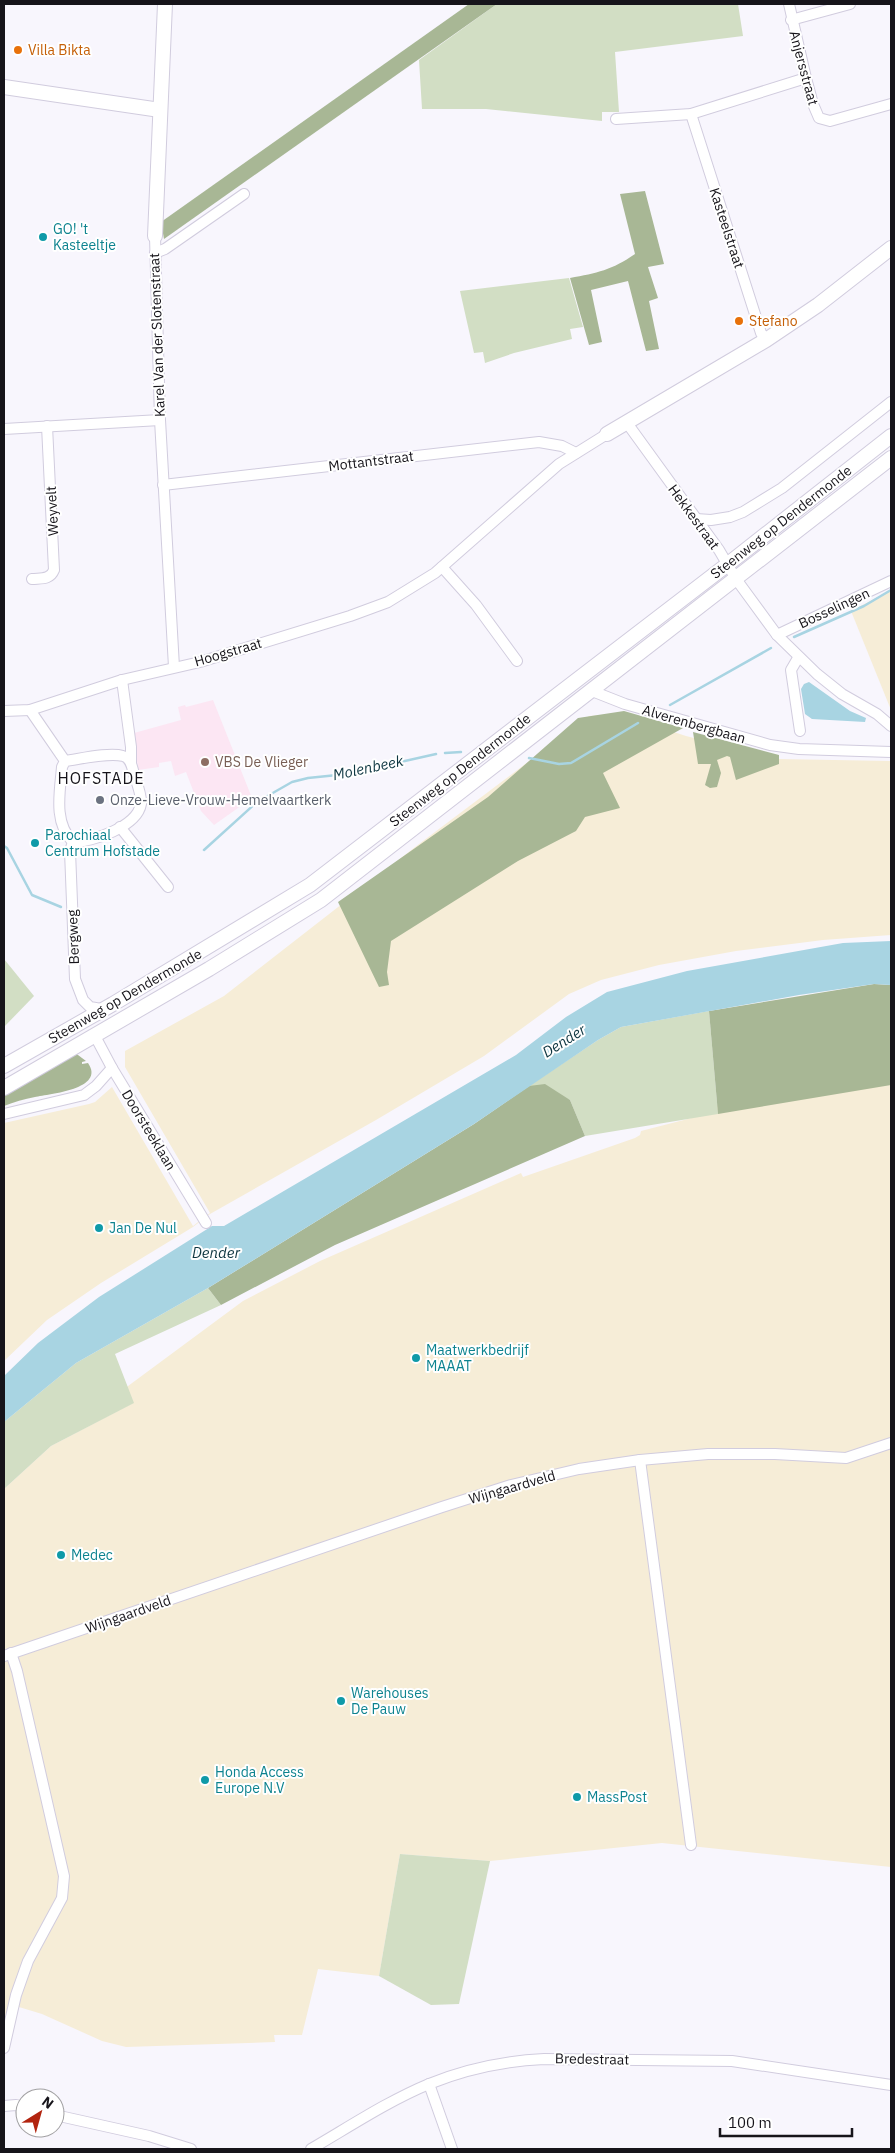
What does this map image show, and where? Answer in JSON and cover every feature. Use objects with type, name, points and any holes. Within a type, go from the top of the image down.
[{"type":"main road","name":"Karel Van der Slotenstraat","points":[[155,236],[165,4]]},
{"type":"main road","points":[[4,87],[160,110]]},
{"type":"main road","points":[[607,434],[766,340],[818,305],[891,248]]},
{"type":"main road","name":"Steenweg op Dendermonde","points":[[4,1066],[107,1007],[310,885],[728,564],[891,436]]},
{"type":"main road","name":"Steenweg op Dendermonde","points":[[4,1088],[95,1036],[321,900],[592,692],[891,458]]},
{"type":"main road","points":[[95,1036],[97,1026],[107,1007]]},
{"type":"main road","points":[[65,1031],[80,1025],[85,1026],[95,1036]]},
{"type":"street","name":"Anjersstraat","points":[[789,4],[791,20],[806,78],[819,118],[823,120],[837,119],[891,104]]},
{"type":"street","points":[[791,20],[850,4]]},
{"type":"street","points":[[616,119],[691,114],[806,78]]},
{"type":"street","name":"Kasteelstraat","points":[[691,114],[761,333],[766,340]]},
{"type":"street","points":[[155,253],[165,249],[244,194]]},
{"type":"street","name":"Karel Van der Slotenstraat","points":[[155,236],[160,420],[174,667]]},
{"type":"street","points":[[696,519],[711,520],[730,517],[743,512],[782,488],[891,402]]},
{"type":"street","points":[[4,429],[160,420]]},
{"type":"street","name":"Hekkestraat","points":[[627,423],[777,635],[798,658],[842,694],[877,714],[891,726]]},
{"type":"street","name":"Weyvelt","points":[[32,578],[48,578],[54,570],[48,426]]},
{"type":"street","name":"Hoogstraat","points":[[4,711],[30,710],[122,680],[200,662],[350,616],[388,602],[410,590],[442,568],[559,464],[607,434]]},
{"type":"street","name":"Mottantstraat","points":[[163,485],[539,442],[562,446],[576,453]]},
{"type":"street","points":[[442,568],[476,605],[517,661]]},
{"type":"street","name":"Bosselingen","points":[[777,635],[891,581]]},
{"type":"street","points":[[798,658],[791,670],[800,731]]},
{"type":"street","points":[[64,761],[62,767],[60,816],[71,846],[86,842],[120,827],[133,818],[139,810],[141,802],[131,762],[132,747],[122,680]]},
{"type":"street","name":"Alverenbergbaan","points":[[592,692],[625,704],[761,742],[799,749],[891,752]]},
{"type":"street","points":[[30,710],[64,761]]},
{"type":"street","points":[[64,761],[115,755],[126,757],[131,762]]},
{"type":"street","points":[[120,827],[168,888]]},
{"type":"street","name":"Bergweg","points":[[71,846],[75,979],[83,1000],[90,1007],[107,1007]]},
{"type":"street","name":"Doorsteeklaan","points":[[95,1036],[112,1068],[206,1224]]},
{"type":"street","points":[[4,1114],[84,1094],[96,1086],[112,1068]]},
{"type":"street","name":"Wijngaardveld","points":[[4,2048],[19,1987],[28,1961],[62,1898],[64,1876],[17,1671],[7,1654],[511,1485],[579,1469],[640,1460],[708,1454],[775,1454],[846,1458],[891,1443]]},
{"type":"street","points":[[640,1460],[691,1845]]},
{"type":"street","name":"Bredestraat","points":[[311,2149],[429,2084],[483,2067],[544,2058],[732,2062],[891,2085]]},
{"type":"street","points":[[429,2084],[452,2149]]},
{"type":"street","points":[[65,2117],[149,2136],[191,2149]]},
{"type":"shaded area","points":[[891,590],[891,710],[851,611]]},
{"type":"shaded area","name":"VBS De Vlieger","points":[[213,700],[252,798],[214,825],[201,811],[186,772],[175,776],[171,761],[159,763],[159,767],[138,770],[134,733],[181,720],[178,707],[185,705],[186,707]]},
{"type":"shaded area","points":[[619,714],[686,736],[777,759],[891,761],[891,935],[823,940],[736,951],[659,965],[601,980],[569,994],[484,1056],[210,1214],[193,1227],[101,1283],[47,1320],[4,1361],[4,1123],[95,1102],[112,1087],[193,1226],[210,1213],[125,1067],[125,1051],[224,996],[419,844],[589,716]]},
{"type":"shaded area","points":[[891,1073],[891,1867],[662,1843],[490,1861],[400,1854],[379,1976],[318,1969],[302,2035],[274,2035],[275,2042],[126,2047],[102,2041],[42,2014],[9,2004],[4,2024],[4,1489],[51,1446],[133,1403],[124,1389],[243,1301],[320,1261],[521,1173],[523,1177],[635,1138],[640,1135],[641,1131],[711,1113],[710,1106]]},
{"type":"green space","points":[[469,4],[497,4],[164,239],[161,222]]},
{"type":"green space","points":[[497,4],[738,4],[743,36],[615,52],[619,112],[602,112],[602,121],[486,109],[422,109],[419,60]]},
{"type":"green space","points":[[645,191],[664,264],[648,267],[658,298],[649,301],[659,349],[646,351],[628,281],[591,290],[602,342],[589,345],[570,278],[604,270],[619,264],[635,254],[620,194]]},
{"type":"green space","points":[[569,278],[583,327],[570,329],[572,339],[514,353],[485,363],[483,352],[474,353],[460,291]]},
{"type":"green space","points":[[624,711],[683,728],[603,773],[620,808],[585,817],[576,831],[518,861],[391,941],[387,972],[389,985],[379,987],[338,902],[488,797],[578,718]]},
{"type":"green space","points":[[693,732],[779,755],[779,764],[736,780],[730,757],[727,756],[717,760],[721,773],[717,787],[710,788],[705,785],[711,764],[698,764]]},
{"type":"green space","points":[[4,959],[34,996],[4,1027]]},
{"type":"green space","points":[[874,984],[891,985],[891,1085],[718,1114],[709,1011]]},
{"type":"green space","points":[[709,1011],[718,1114],[585,1136],[570,1100],[529,1086],[621,1027]]},
{"type":"green space","points":[[74,1052],[86,1061],[82,1062],[82,1064],[88,1063],[92,1072],[89,1079],[83,1084],[74,1089],[4,1106],[4,1093]]},
{"type":"green space","points":[[545,1084],[570,1100],[585,1136],[335,1245],[221,1305],[208,1288],[474,1124],[529,1086]]},
{"type":"green space","points":[[208,1288],[221,1305],[115,1354],[134,1403],[51,1446],[4,1489],[4,1422],[76,1363]]},
{"type":"green space","points":[[400,1854],[490,1861],[459,2004],[431,2005],[379,1976]]},
{"type":"water","points":[[809,682],[850,711],[866,718],[865,722],[812,719],[805,714],[801,689],[804,684]]},
{"type":"water","name":"Dender","points":[[891,941],[891,985],[874,984],[799,995],[621,1027],[598,1040],[474,1124],[208,1288],[76,1363],[4,1422],[4,1376],[38,1343],[99,1297],[212,1226],[224,1226],[516,1055],[566,1017],[607,992],[687,971],[843,943]]},
{"type":"waterway","points":[[794,637],[864,606],[891,590]]},
{"type":"waterway","points":[[670,705],[771,648]]},
{"type":"waterway","points":[[529,758],[559,764],[571,763],[638,723]]},
{"type":"waterway","name":"Molenbeek","points":[[445,753],[461,752]]},
{"type":"waterway","name":"Molenbeek","points":[[204,850],[257,802],[292,782],[308,778],[347,774],[436,754]]},
{"type":"waterway","points":[[4,846],[7,848],[32,895],[61,907]]},
{"type":"place","name":"Villa Bikta","points":[[18,50]]},
{"type":"place","name":"GO! 't Kasteeltje","points":[[43,237]]},
{"type":"place","name":"Stefano","points":[[739,321]]},
{"type":"place","name":"VBS De Vlieger","points":[[205,762]]},
{"type":"place","name":"Onze-Lieve-Vrouw-Hemelvaartkerk","points":[[100,800]]},
{"type":"place","name":"Parochiaal Centrum Hofstade","points":[[35,843]]},
{"type":"place","name":"Jan De Nul","points":[[99,1228]]},
{"type":"place","name":"Maatwerkbedrijf MAAAT","points":[[416,1358]]},
{"type":"place","name":"Medec","points":[[61,1555]]},
{"type":"place","name":"Warehouses De Pauw","points":[[341,1701]]},
{"type":"place","name":"Honda Access Europe N.V","points":[[205,1780]]},
{"type":"place","name":"MassPost","points":[[577,1797]]},
{"type":"district","name":"HOFSTADE","points":[[101,778]]}]
